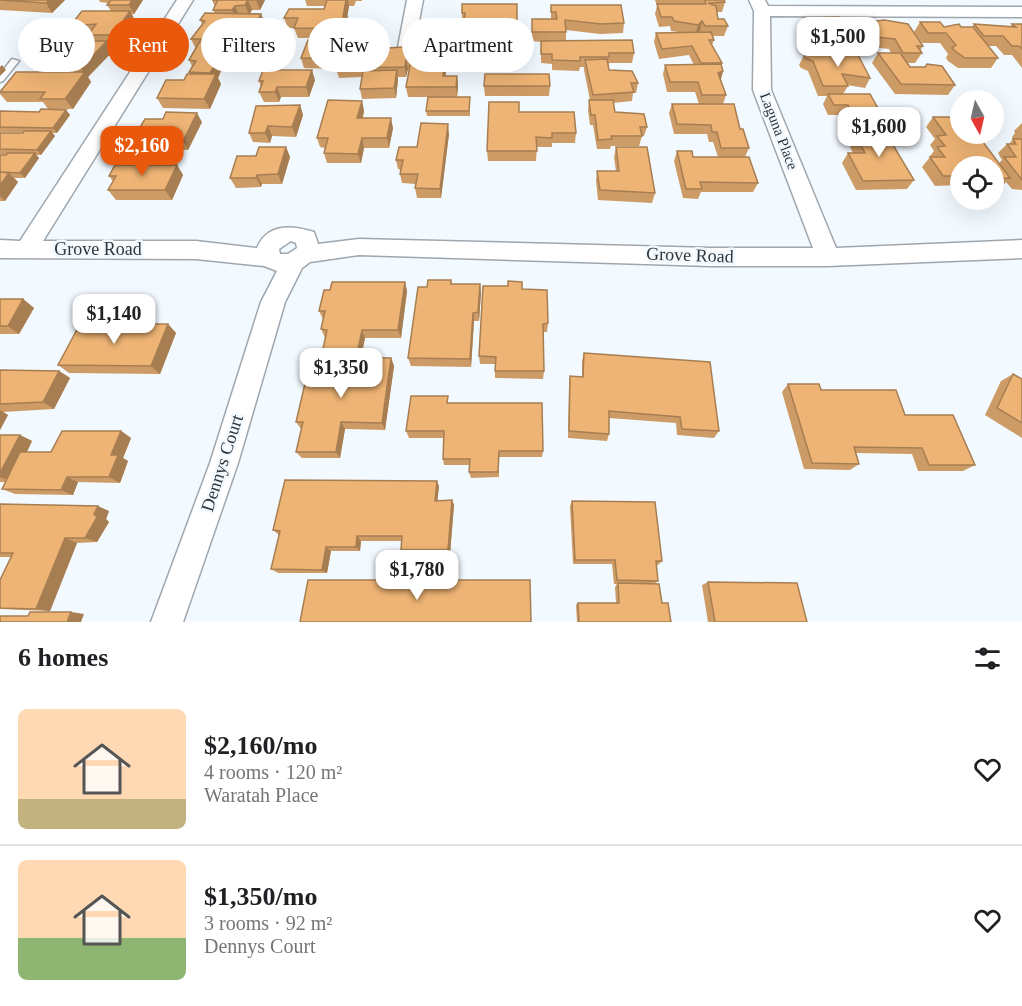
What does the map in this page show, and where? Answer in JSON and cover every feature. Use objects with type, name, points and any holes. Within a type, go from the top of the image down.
[{"type":"street","points":[[26,249],[185,0]]},
{"type":"street","points":[[412,18],[415,0]]},
{"type":"street","points":[[760,6],[1022,12]]},
{"type":"street","name":"Laguna Place","points":[[760,6],[762,90],[828,257]]},
{"type":"street","name":"Grove Road","points":[[0,249],[286,252],[359,247],[828,257],[1022,249]]},
{"type":"street","name":"Dennys Court","points":[[168,622],[224,463],[286,252]]},
{"type":"lane","points":[[0,79],[15,61]]},
{"type":"building","points":[[0,0],[49,0],[46,3]]},
{"type":"building","points":[[111,0],[132,0],[129,5],[107,5]]},
{"type":"building","points":[[218,0],[248,0],[245,5],[235,6],[232,10],[213,10]]},
{"type":"building","points":[[327,0],[346,0],[343,17],[347,17],[308,18],[308,28],[296,28],[298,18],[284,18],[289,9],[324,9]]},
{"type":"building","points":[[705,0],[724,0],[725,2],[708,3],[716,6],[718,19],[724,19],[728,26],[705,26],[702,21],[698,25],[674,21],[672,17],[661,17],[657,4],[706,4]]},
{"type":"building","points":[[462,4],[517,4],[517,18],[464,18],[465,13],[462,13]]},
{"type":"building","points":[[551,5],[621,5],[624,23],[601,24],[565,20],[566,32],[534,32],[534,19],[557,19],[556,12],[551,12]]},
{"type":"building","points":[[82,11],[130,11],[125,18],[107,18],[107,35],[95,35],[95,18],[76,18]]},
{"type":"building","points":[[205,13],[261,14],[259,18],[201,18]]},
{"type":"building","points":[[839,17],[841,20],[854,20],[861,31],[834,31],[838,38],[849,38],[853,45],[830,45],[834,51],[812,51],[806,39],[814,39],[804,18]]},
{"type":"building","points":[[884,20],[908,24],[923,46],[917,46],[922,53],[903,53],[895,39],[867,36],[860,23]]},
{"type":"building","points":[[920,22],[940,22],[944,27],[959,24],[961,27],[973,27],[998,58],[965,58],[952,48],[956,45],[946,33],[928,33]]},
{"type":"building","points":[[974,24],[1016,27],[1012,24],[1022,24],[1022,49],[1019,46],[1012,46],[1003,36],[984,36]]},
{"type":"building","points":[[201,26],[201,39],[191,39]]},
{"type":"building","points":[[711,32],[714,40],[709,40],[722,63],[701,63],[692,46],[662,49],[656,33]]},
{"type":"building","points":[[308,40],[308,58],[301,58]]},
{"type":"building","points":[[632,40],[634,53],[609,53],[609,57],[580,57],[580,61],[552,60],[552,54],[541,54],[541,41]]},
{"type":"building","points":[[95,41],[107,41],[95,53]]},
{"type":"building","points":[[201,41],[201,72],[210,73],[189,72],[196,61],[189,60]]},
{"type":"building","points":[[402,47],[402,67],[390,67],[390,48]]},
{"type":"building","points":[[857,53],[870,78],[842,74],[848,86],[823,86],[813,61],[805,58],[804,55]]},
{"type":"building","points":[[878,53],[900,53],[910,67],[925,67],[927,64],[942,66],[955,85],[901,84]]},
{"type":"building","points":[[607,59],[609,70],[632,71],[638,83],[631,83],[634,92],[593,95],[585,60]]},
{"type":"building","points":[[721,64],[723,71],[718,73],[726,95],[702,95],[698,82],[670,82],[665,65]]},
{"type":"building","points":[[308,70],[311,72],[306,87],[277,87],[275,92],[259,92],[263,81],[259,81],[262,72]]},
{"type":"building","points":[[397,70],[394,88],[360,89],[363,72]]},
{"type":"building","points":[[16,72],[85,72],[65,99],[40,99],[45,92],[0,92]]},
{"type":"building","points":[[409,72],[443,72],[443,76],[457,76],[456,87],[406,87]]},
{"type":"building","points":[[187,74],[216,74],[204,99],[157,98],[166,80],[184,80]]},
{"type":"building","points":[[485,74],[549,74],[550,86],[484,86]]},
{"type":"building","points":[[828,94],[870,94],[884,119],[855,119],[848,105],[834,105]]},
{"type":"building","points":[[428,97],[470,97],[469,111],[426,111]]},
{"type":"building","points":[[328,100],[362,101],[357,118],[391,118],[387,138],[362,138],[358,154],[324,153],[328,138],[317,138]]},
{"type":"building","points":[[589,100],[613,100],[615,112],[644,114],[647,127],[640,127],[642,136],[611,136],[612,139],[598,140],[595,115],[591,115]]},
{"type":"building","points":[[489,102],[519,102],[519,112],[574,112],[576,133],[552,133],[552,138],[536,137],[537,151],[487,151]]},
{"type":"building","points":[[672,104],[734,104],[740,129],[743,129],[749,148],[721,148],[717,132],[712,132],[711,125],[677,124]]},
{"type":"building","points":[[300,105],[292,127],[268,126],[265,133],[249,133],[256,106]]},
{"type":"building","points":[[41,109],[66,110],[53,128],[0,127],[0,111],[39,112]]},
{"type":"building","points":[[166,112],[197,113],[183,141],[133,139],[145,119],[163,119]]},
{"type":"building","points":[[933,117],[950,117],[950,144],[984,144],[994,156],[950,156],[950,176],[943,176],[930,157],[945,157],[937,147],[945,146],[937,136],[946,135]]},
{"type":"building","points":[[421,123],[448,124],[440,189],[415,188],[418,174],[400,174],[403,160],[396,160],[399,147],[417,147]]},
{"type":"building","points":[[884,130],[914,180],[863,181],[848,153],[865,153],[853,131]]},
{"type":"building","points":[[24,131],[51,131],[37,150],[0,149],[0,133],[23,133]]},
{"type":"building","points":[[1013,139],[1022,139],[1022,180],[1004,157],[1016,157],[1007,144],[1016,144]]},
{"type":"building","points":[[259,147],[286,147],[278,174],[257,175],[256,178],[230,178],[237,156],[256,156]]},
{"type":"building","points":[[616,147],[647,147],[655,193],[600,190],[597,171],[619,171]]},
{"type":"building","points":[[677,151],[692,151],[693,157],[749,157],[758,183],[700,182],[702,189],[686,189]]},
{"type":"building","points":[[35,153],[20,173],[0,172],[0,155]]},
{"type":"building","points":[[115,165],[177,165],[165,190],[108,190],[116,176],[109,176]]},
{"type":"building","points":[[1004,170],[1010,178],[1004,178]]},
{"type":"building","points":[[0,172],[9,173],[0,185]]},
{"type":"building","points":[[428,280],[451,280],[451,284],[480,284],[478,312],[473,313],[470,359],[408,358],[418,287],[427,287]]},
{"type":"building","points":[[508,281],[522,282],[522,289],[547,290],[548,323],[543,324],[544,371],[495,371],[496,357],[479,356],[483,286],[508,286]]},
{"type":"building","points":[[332,282],[405,282],[398,330],[362,330],[357,354],[322,354],[327,330],[321,329],[325,311],[319,311],[324,290],[330,290]]},
{"type":"building","points":[[0,299],[23,299],[8,326],[0,326]]},
{"type":"building","points":[[80,324],[168,324],[151,366],[58,365]]},
{"type":"building","points":[[584,353],[710,362],[719,431],[682,429],[680,417],[609,411],[609,434],[569,431],[570,376],[583,377]]},
{"type":"building","points":[[315,357],[391,358],[382,423],[341,422],[336,452],[296,452],[303,422],[296,422],[307,375],[311,375]]},
{"type":"building","points":[[0,370],[59,371],[43,402],[0,404]]},
{"type":"building","points":[[1013,374],[1022,379],[1022,423],[997,408]]},
{"type":"building","points":[[788,384],[819,384],[821,390],[896,390],[905,415],[953,415],[975,465],[929,465],[922,448],[854,447],[859,464],[812,463]]},
{"type":"building","points":[[411,396],[448,396],[447,403],[542,403],[543,451],[499,451],[498,472],[469,472],[470,459],[443,459],[444,431],[406,431]]},
{"type":"building","points":[[62,431],[121,431],[111,455],[118,455],[109,477],[67,477],[61,490],[2,489],[20,452],[51,452]]},
{"type":"building","points":[[0,435],[20,435],[0,473]]},
{"type":"building","points":[[285,480],[437,481],[435,501],[452,500],[448,550],[401,550],[402,536],[357,536],[356,547],[326,547],[322,570],[271,569],[280,531],[273,530]]},
{"type":"building","points":[[572,501],[655,502],[662,561],[656,561],[658,581],[617,580],[615,560],[575,560]]},
{"type":"building","points":[[0,504],[98,506],[94,514],[97,517],[85,538],[65,538],[36,609],[0,608],[0,580],[13,553],[0,553]]},
{"type":"building","points":[[308,580],[530,580],[531,622],[300,622]]},
{"type":"building","points":[[708,582],[797,583],[807,622],[715,622]]},
{"type":"building","points":[[618,583],[659,584],[662,603],[668,603],[671,622],[579,622],[578,603],[619,603]]},
{"type":"building","points":[[30,612],[71,612],[67,622],[0,622],[0,616],[28,616]]}]
